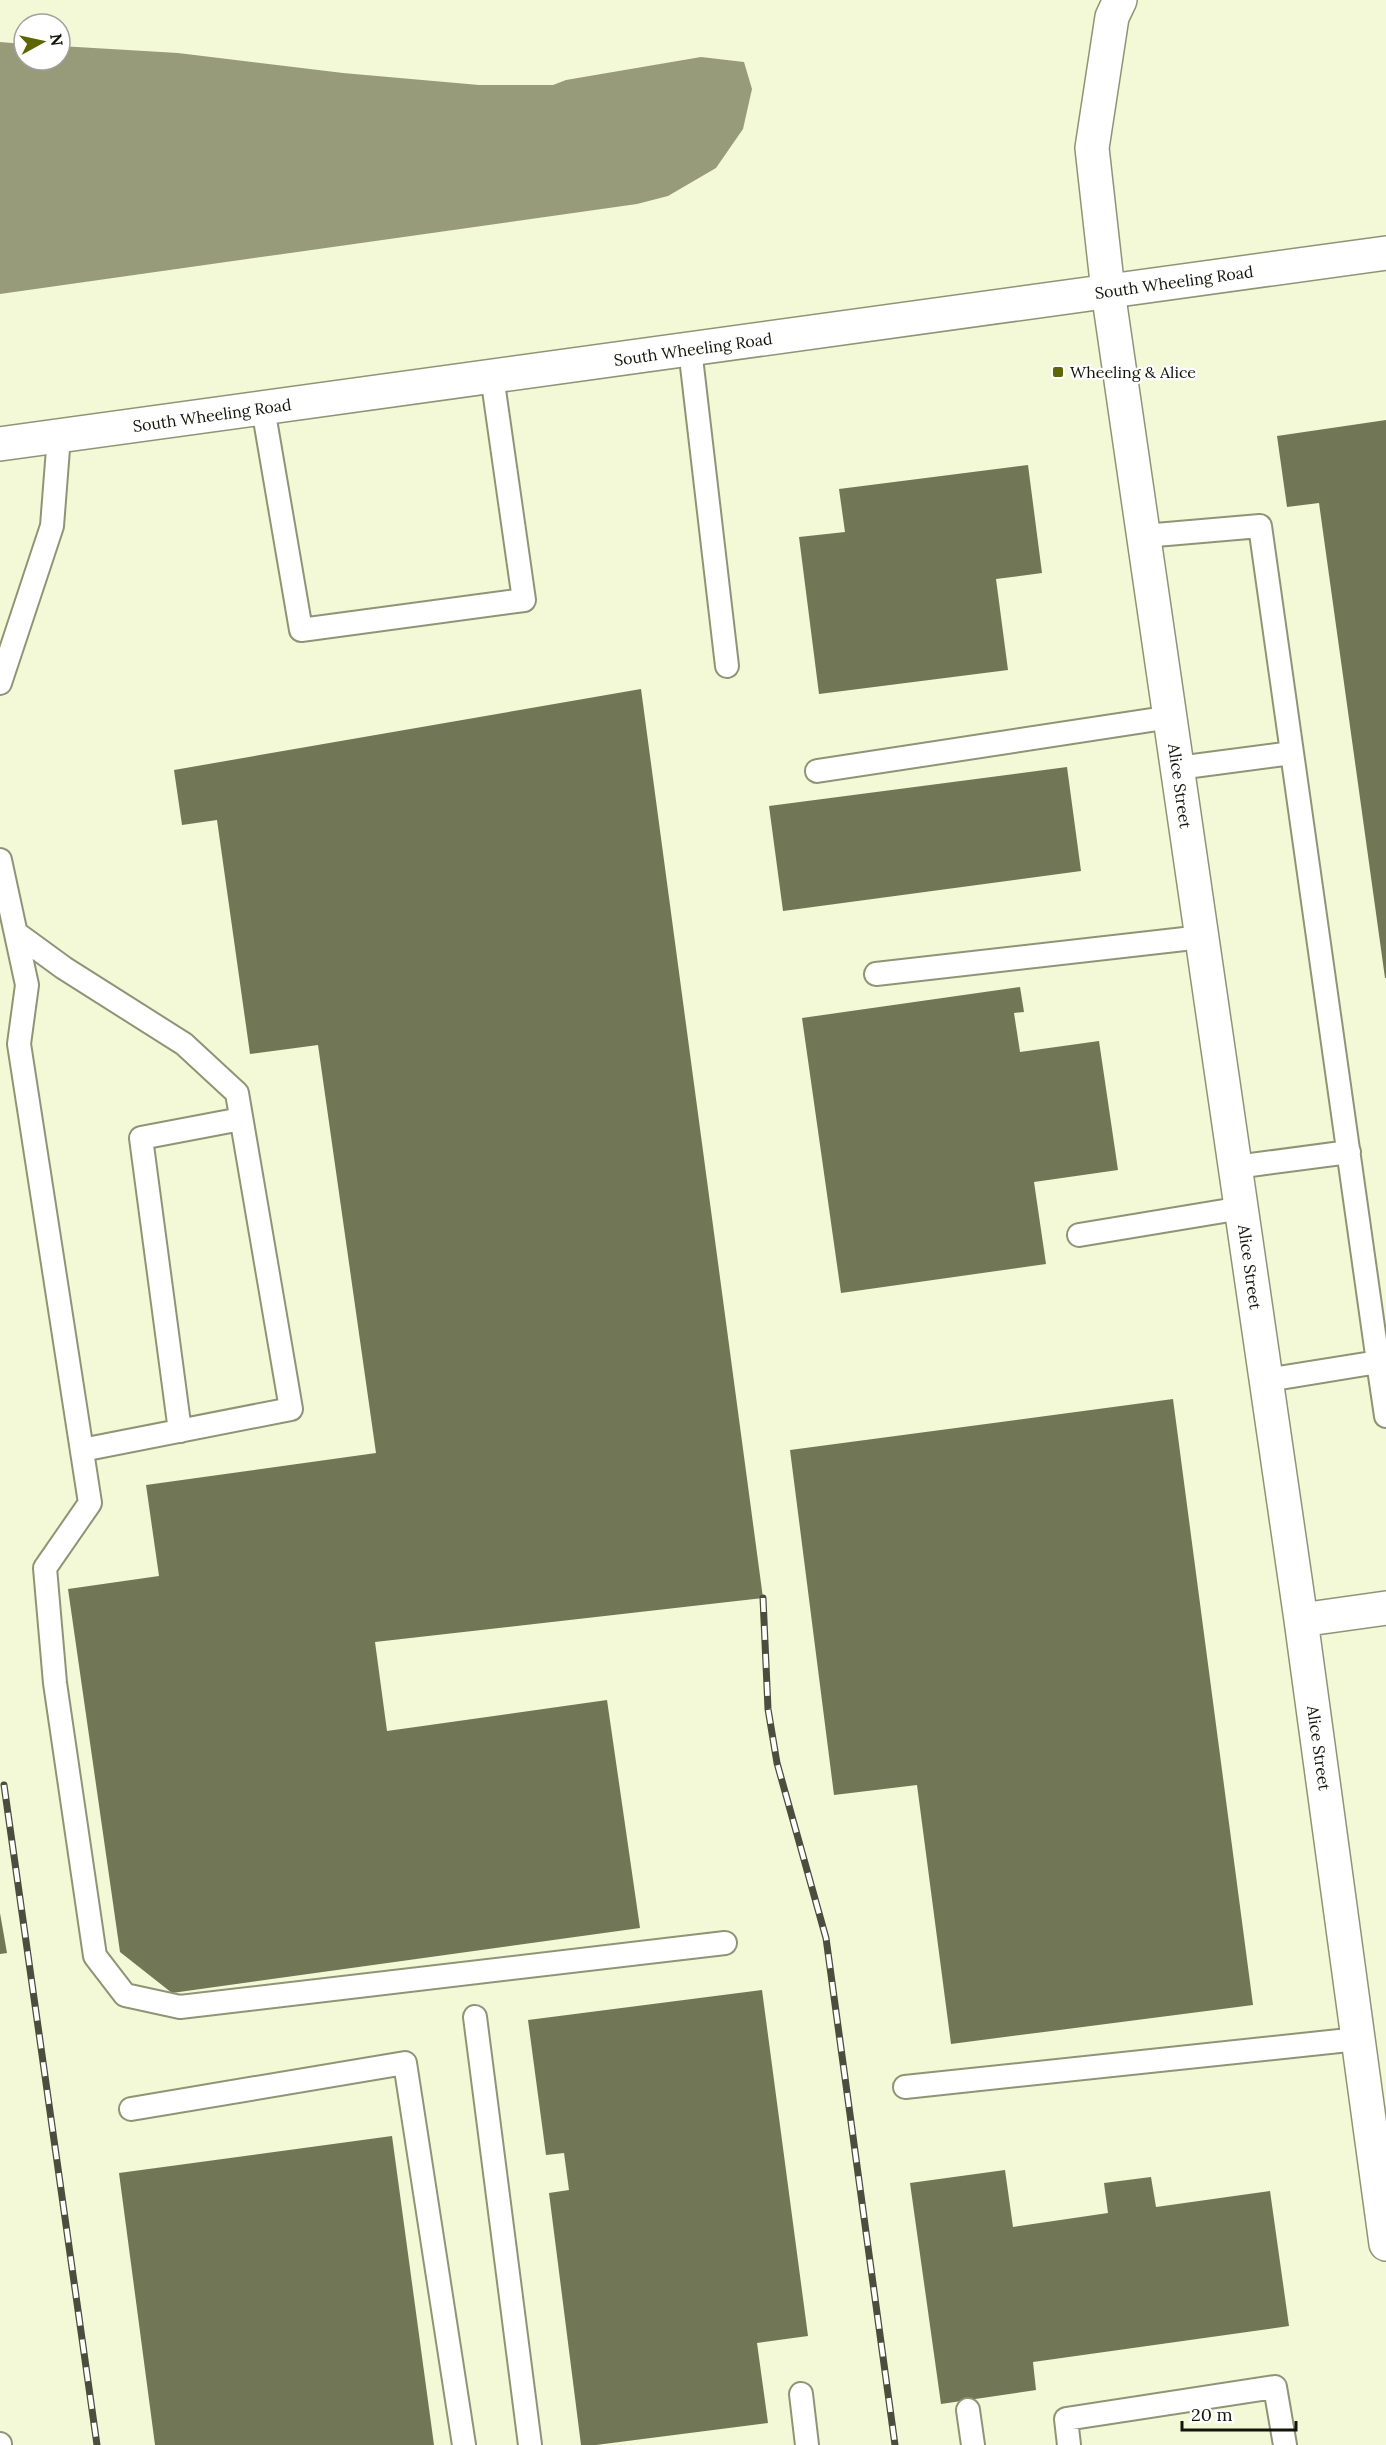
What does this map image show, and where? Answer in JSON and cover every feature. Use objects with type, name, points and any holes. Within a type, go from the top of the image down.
[{"type":"street","name":"Alice Street","points":[[1120,0],[1112,17],[1092,148],[1108,291],[1267,1380],[1386,2244]]},
{"type":"street","name":"South Wheeling Road","points":[[0,444],[1386,252]]},
{"type":"street","points":[[1301,1620],[1386,1608]]},
{"type":"lane","points":[[690,349],[727,666]]},
{"type":"lane","points":[[262,408],[301,630],[512,602],[524,600],[492,376]]},
{"type":"lane","points":[[0,683],[52,526],[59,436]]},
{"type":"lane","points":[[1144,536],[1260,526],[1349,1152],[1382,1361],[1386,1416]]},
{"type":"lane","points":[[817,771],[1171,717]]},
{"type":"lane","points":[[1178,768],[1292,753]]},
{"type":"lane","points":[[0,860],[27,985],[19,1044],[90,1503],[45,1568],[55,1683],[95,1956],[125,1995],[180,2007],[725,1943]]},
{"type":"lane","points":[[16,933],[64,968],[184,1044],[237,1093],[291,1409],[82,1450]]},
{"type":"lane","points":[[876,974],[1202,937]]},
{"type":"lane","points":[[180,1431],[141,1138],[242,1119]]},
{"type":"lane","points":[[1236,1167],[1349,1152]]},
{"type":"lane","points":[[1079,1235],[1242,1208]]},
{"type":"lane","points":[[1267,1380],[1382,1361]]},
{"type":"lane","points":[[475,2017],[530,2445]]},
{"type":"lane","points":[[905,2087],[1358,2039]]},
{"type":"lane","points":[[131,2109],[405,2063],[464,2445]]},
{"type":"lane","points":[[1068,2445],[1066,2419],[1275,2387],[1285,2445]]},
{"type":"lane","points":[[801,2394],[807,2445]]},
{"type":"lane","points":[[968,2410],[973,2445]]},
{"type":"shaded area","points":[[0,42],[12,43],[12,72],[72,72],[72,47],[178,53],[343,73],[479,85],[553,85],[566,80],[701,57],[744,62],[752,89],[743,129],[716,168],[668,196],[637,204],[0,294]]},
{"type":"building","points":[[1386,420],[1385,978],[1319,503],[1287,507],[1277,436]]},
{"type":"building","points":[[1028,465],[1042,573],[996,579],[1008,670],[819,694],[799,537],[845,532],[839,489]]},
{"type":"building","points":[[641,689],[763,1598],[375,1642],[387,1731],[607,1700],[640,1928],[172,1993],[120,1952],[68,1589],[159,1576],[146,1485],[376,1453],[318,1045],[250,1054],[217,820],[182,825],[174,770]]},
{"type":"building","points":[[1067,767],[1081,871],[783,911],[769,806]]},
{"type":"building","points":[[1020,987],[1024,1012],[1014,1013],[1020,1052],[1099,1041],[1118,1170],[1034,1182],[1046,1264],[841,1293],[802,1018]]},
{"type":"building","points":[[1173,1399],[1253,2005],[951,2044],[917,1785],[834,1795],[790,1450]]},
{"type":"building","points":[[0,1913],[7,1953],[0,1954]]},
{"type":"building","points":[[762,1990],[808,2336],[757,2343],[768,2423],[581,2445],[549,2193],[569,2190],[564,2153],[546,2155],[528,2020]]},
{"type":"building","points":[[392,2136],[434,2445],[155,2445],[119,2173]]},
{"type":"building","points":[[1005,2170],[1013,2227],[1108,2213],[1104,2183],[1151,2177],[1156,2207],[1270,2191],[1289,2326],[1033,2362],[1036,2390],[941,2404],[910,2183]]},
{"type":"railway","points":[[763,1598],[768,1709],[777,1763],[826,1938],[895,2445]]},
{"type":"railway","points":[[4,1785],[97,2445]]},
{"type":"place","name":"Wheeling & Alice","points":[[1058,372]]}]
